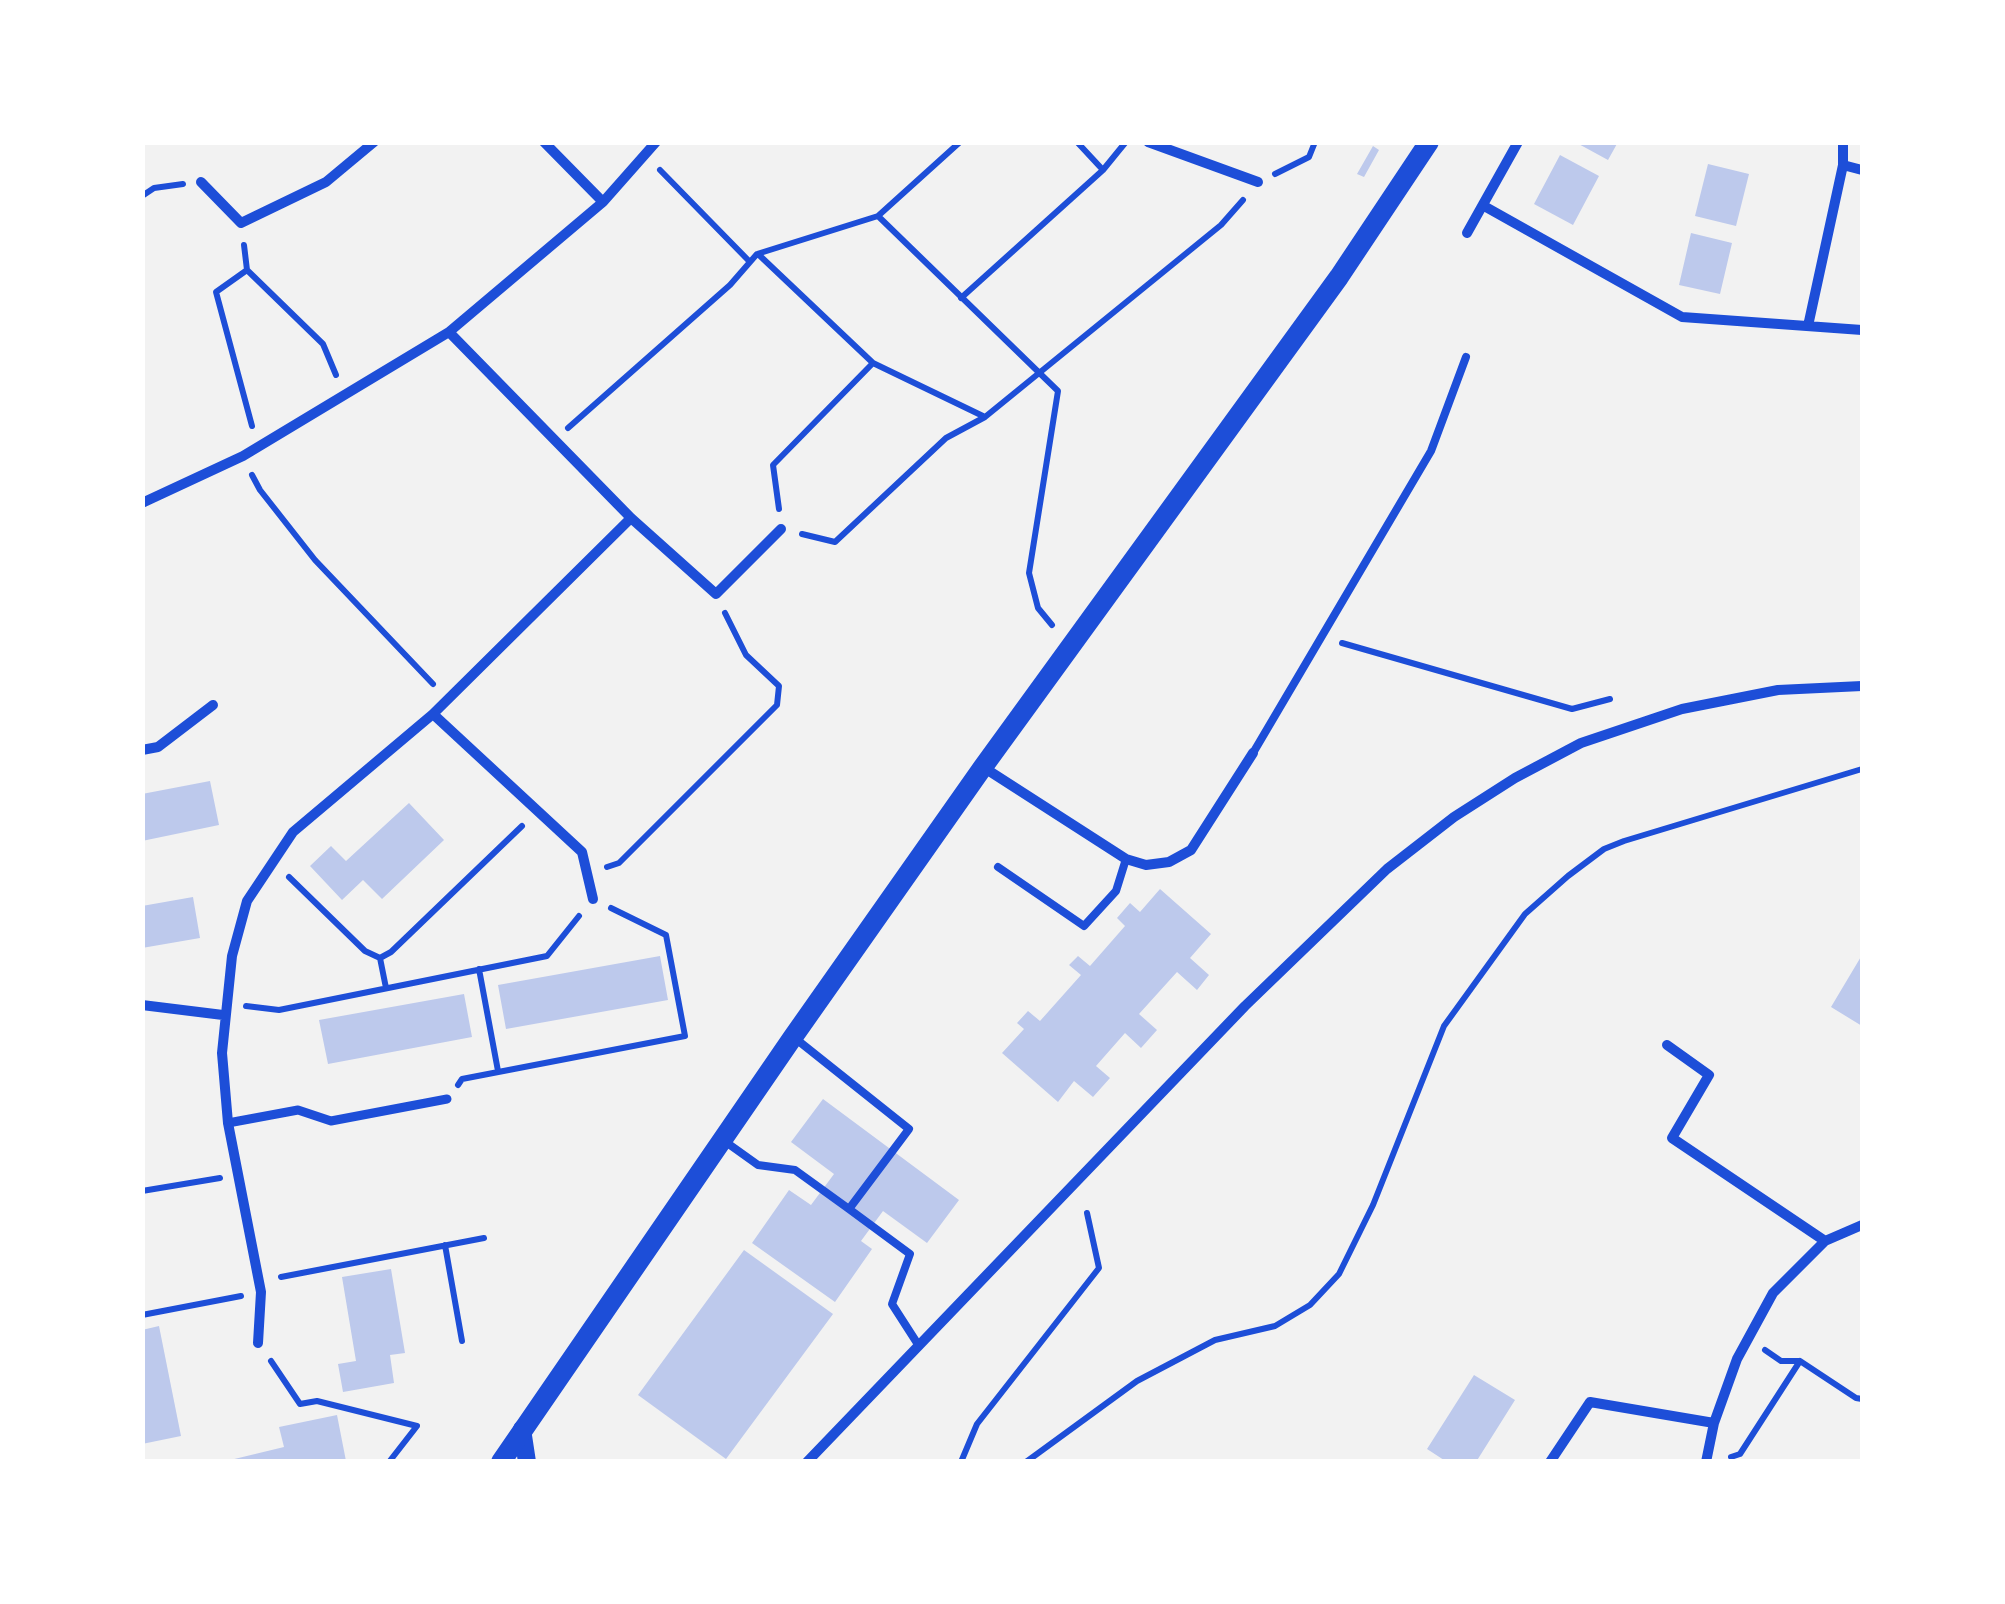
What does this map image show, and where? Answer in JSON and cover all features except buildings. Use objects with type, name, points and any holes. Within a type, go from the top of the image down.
[{"type":"main road","points":[[501,1462],[793,1036],[1339,277],[1429,142]]},
{"type":"street","points":[[202,182],[242,224],[326,182],[374,142]]},
{"type":"street","points":[[544,142],[603,202]]},
{"type":"street","points":[[142,503],[242,456],[449,332],[603,202],[656,142]]},
{"type":"street","points":[[1148,142],[1258,182]]},
{"type":"street","points":[[1467,233],[1518,142]]},
{"type":"street","points":[[1808,326],[1843,166],[1843,142]]},
{"type":"street","points":[[1843,166],[1862,170]]},
{"type":"street","points":[[1484,206],[1682,318],[1862,330]]},
{"type":"street","points":[[449,332],[631,518],[716,594],[781,530]]},
{"type":"street","points":[[258,1343],[260,1286],[228,1123],[222,1053],[232,956],[247,902],[293,832],[433,714],[631,518]]},
{"type":"street","points":[[808,1462],[1246,1006],[1388,869],[1454,817],[1581,743],[1682,709],[1778,690],[1862,686]]},
{"type":"street","points":[[142,750],[158,747],[212,705]]},
{"type":"street","points":[[433,714],[582,852],[593,899]]},
{"type":"street","points":[[983,767],[1126,860],[1146,865],[1170,862],[1191,850],[1254,752]]},
{"type":"street","points":[[142,1005],[224,1009]]},
{"type":"street","points":[[1667,1046],[1709,1075],[1672,1138],[1825,1241]]},
{"type":"street","points":[[228,1123],[298,1110],[332,1121],[447,1099]]},
{"type":"street","points":[[1706,1462],[1714,1423],[1737,1359],[1773,1293],[1825,1241],[1862,1225]]},
{"type":"street","points":[[1550,1462],[1590,1402],[1714,1423]]},
{"type":"street","points":[[522,1429],[527,1462]]},
{"type":"lane","points":[[1254,752],[1431,451],[1466,357]]},
{"type":"lane","points":[[998,868],[1084,926],[1116,891],[1126,860]]},
{"type":"lane","points":[[793,1036],[909,1129],[849,1209]]},
{"type":"lane","points":[[722,1139],[758,1165],[795,1170],[910,1254],[892,1304],[919,1346]]},
{"type":"path","points":[[555,440],[730,285],[758,254],[878,216],[960,142]]},
{"type":"path","points":[[1077,142],[1103,170]]},
{"type":"path","points":[[962,298],[1103,170],[1126,142]]},
{"type":"path","points":[[873,363],[774,465],[781,530],[835,542],[946,438],[985,417],[1222,224],[1258,182],[1309,158],[1315,142]]},
{"type":"path","points":[[645,155],[750,262]]},
{"type":"path","points":[[142,196],[154,188],[202,182]]},
{"type":"path","points":[[878,216],[1058,392],[1029,573],[1038,608],[1052,625]]},
{"type":"path","points":[[242,224],[246,270],[322,344],[345,394]]},
{"type":"path","points":[[758,254],[873,363],[985,417]]},
{"type":"path","points":[[246,270],[216,292],[258,446]]},
{"type":"path","points":[[242,456],[260,490],[315,560],[448,699]]},
{"type":"path","points":[[587,872],[619,863],[777,705],[779,686],[746,655],[716,594]]},
{"type":"path","points":[[1321,637],[1572,709],[1610,699]]},
{"type":"path","points":[[1026,1462],[1138,1381],[1215,1340],[1275,1326],[1310,1305],[1339,1274],[1373,1205],[1444,1026],[1525,914],[1568,876],[1624,841],[1862,769]]},
{"type":"path","points":[[380,958],[392,952],[537,811]]},
{"type":"path","points":[[274,862],[365,951],[380,958]]},
{"type":"path","points":[[224,1009],[279,1010],[547,956],[593,899],[666,935],[685,1036],[462,1078],[447,1099]]},
{"type":"path","points":[[380,958],[386,988]]},
{"type":"path","points":[[479,969],[498,1071]]},
{"type":"path","points":[[142,1191],[239,1175]]},
{"type":"path","points":[[961,1462],[977,1424],[1099,1268],[1087,1213]]},
{"type":"path","points":[[142,1315],[484,1238]]},
{"type":"path","points":[[445,1245],[462,1341]]},
{"type":"path","points":[[258,1343],[300,1404],[317,1400],[418,1426],[388,1462]]},
{"type":"path","points":[[1780,1361],[1800,1361],[1856,1398],[1862,1398]]},
{"type":"path","points":[[1725,1458],[1740,1454],[1800,1361]]}]
